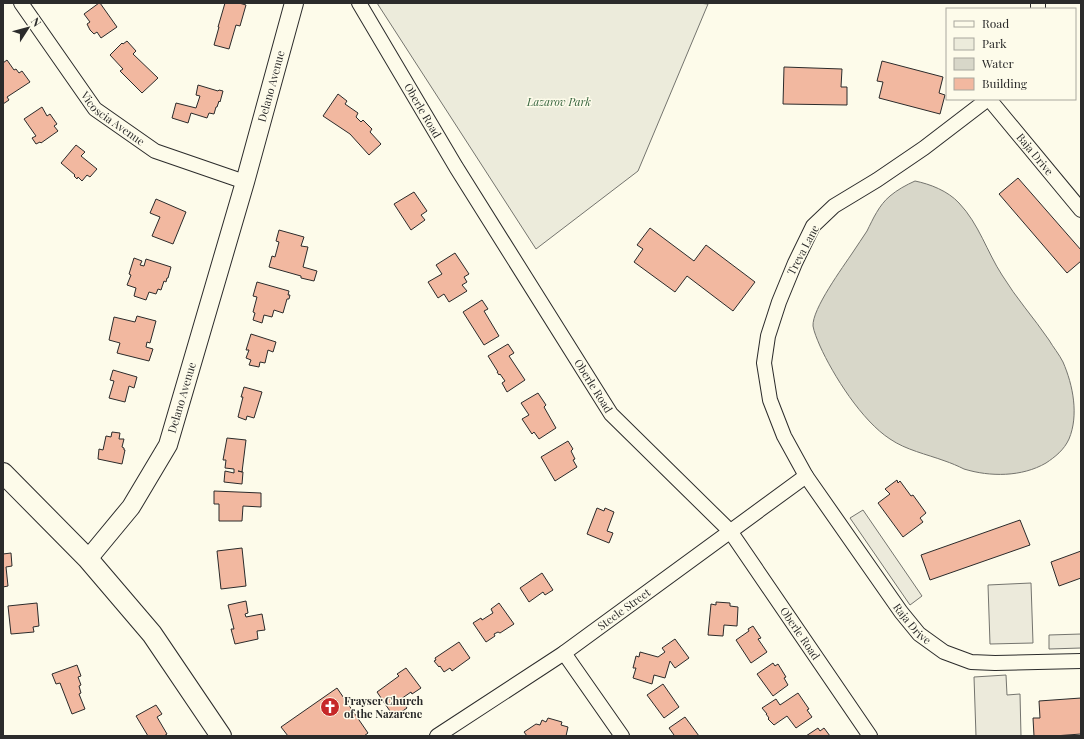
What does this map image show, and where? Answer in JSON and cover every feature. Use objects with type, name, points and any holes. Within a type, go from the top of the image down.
[{"type":"main road","points":[[3,473],[88,559],[152,634],[221,736]]},
{"type":"street","name":"Vicoscia Avenue","points":[[22,3],[95,108],[155,150],[246,182]]},
{"type":"street","name":"Delano Avenue","points":[[88,559],[131,506],[168,445],[246,182],[294,3]]},
{"type":"street","name":"Oberle Road","points":[[359,3],[456,168],[611,414],[730,531],[870,736]]},
{"type":"street","name":"Treva Lane","points":[[806,476],[784,436],[770,400],[764,363],[768,336],[779,302],[795,263],[813,226],[834,206],[877,180],[924,148],[988,100]]},
{"type":"street","name":"Baja Drive","points":[[990,100],[1081,210]]},
{"type":"street","name":"Steele Street","points":[[437,736],[564,653],[806,476]]},
{"type":"street","name":"Raja Drive","points":[[806,476],[901,612],[919,634],[944,652],[971,662],[995,663],[1081,661]]},
{"type":"street","points":[[564,653],[622,736]]},
{"type":"green space","name":"Lazarov Park","points":[[377,3],[708,4],[638,171],[536,249]]},
{"type":"shaded area","points":[[863,510],[922,596],[910,605],[850,518]]},
{"type":"shaded area","points":[[1031,583],[1033,643],[990,644],[988,585]]},
{"type":"shaded area","points":[[1081,634],[1081,648],[1049,649],[1049,635]]},
{"type":"shaded area","points":[[1006,675],[1007,695],[1020,694],[1021,736],[976,736],[974,677]]},
{"type":"water","points":[[915,181],[933,186],[950,195],[966,211],[1007,283],[1058,353],[1067,371],[1074,400],[1074,420],[1072,430],[1067,443],[1062,450],[1056,456],[1037,468],[1006,474],[974,472],[896,443],[879,431],[849,397],[832,370],[819,343],[813,326],[814,319],[817,309],[829,288],[883,204],[890,196]]},
{"type":"building","points":[[99,3],[117,27],[101,38],[97,32],[94,34],[90,30],[87,24],[90,22],[84,14]]},
{"type":"building","points":[[225,3],[239,3],[246,5],[240,26],[236,25],[229,49],[214,45]]},
{"type":"building","points":[[127,41],[136,51],[133,54],[158,78],[142,93],[120,71],[123,69],[110,55],[122,43],[123,44]]},
{"type":"building","points":[[7,60],[14,70],[16,69],[19,73],[22,71],[30,82],[7,97],[9,100],[3,104],[3,63]]},
{"type":"building","points":[[882,61],[943,77],[939,93],[945,95],[940,114],[879,98],[883,82],[877,81]]},
{"type":"building","points":[[784,67],[842,69],[841,87],[847,87],[847,105],[783,104]]},
{"type":"building","points":[[198,85],[223,91],[220,102],[219,101],[214,114],[209,113],[207,118],[191,113],[188,123],[172,118],[176,103],[196,108],[200,96],[196,95]]},
{"type":"building","points":[[338,94],[347,101],[345,104],[358,113],[356,117],[361,122],[363,120],[372,129],[370,132],[381,144],[369,155],[350,134],[323,116]]},
{"type":"building","points":[[42,107],[47,116],[50,114],[57,124],[54,126],[58,131],[41,143],[36,144],[32,138],[36,136],[24,119]]},
{"type":"building","points":[[76,145],[85,152],[81,156],[97,169],[90,177],[87,175],[82,181],[78,177],[77,179],[74,176],[75,175],[61,163]]},
{"type":"building","points":[[1018,178],[1081,250],[1081,261],[1067,273],[999,194]]},
{"type":"building","points":[[414,192],[427,211],[421,215],[425,220],[411,230],[394,204]]},
{"type":"building","points":[[156,199],[186,212],[173,244],[152,236],[160,217],[150,213]]},
{"type":"building","points":[[650,228],[694,261],[706,245],[755,282],[733,311],[687,276],[675,292],[634,262],[643,249],[637,245]]},
{"type":"building","points":[[279,230],[304,237],[301,246],[308,247],[303,267],[317,271],[314,281],[269,267],[272,256],[275,257],[279,242],[276,241]]},
{"type":"building","points":[[455,253],[469,274],[464,277],[467,282],[462,285],[467,291],[449,302],[444,294],[438,298],[428,282],[442,274],[436,265]]},
{"type":"building","points":[[134,258],[142,261],[140,265],[144,266],[146,259],[171,267],[168,278],[166,282],[164,281],[161,290],[158,289],[156,294],[149,292],[146,300],[134,296],[136,288],[127,285],[131,275],[129,274]]},
{"type":"building","points":[[257,282],[289,291],[288,295],[290,295],[289,299],[287,299],[283,313],[274,310],[272,317],[264,315],[262,323],[253,320],[255,313],[253,312],[257,297],[253,296]]},
{"type":"building","points":[[482,300],[488,309],[484,311],[499,336],[484,345],[463,312]]},
{"type":"building","points":[[137,316],[156,321],[150,343],[147,342],[146,347],[153,349],[149,361],[117,353],[120,343],[109,340],[114,317],[135,322]]},
{"type":"building","points":[[251,334],[276,342],[273,352],[268,350],[265,363],[260,362],[259,367],[249,365],[251,360],[246,358],[249,350],[246,350]]},
{"type":"building","points":[[508,344],[514,353],[509,356],[525,380],[507,392],[502,383],[505,381],[500,374],[499,375],[488,356]]},
{"type":"building","points":[[113,370],[137,377],[134,388],[129,386],[125,402],[109,398],[114,381],[110,380]]},
{"type":"building","points":[[244,387],[262,392],[254,418],[247,416],[246,420],[238,417]]},
{"type":"building","points":[[538,393],[546,405],[544,407],[556,428],[539,439],[534,432],[532,434],[522,419],[529,415],[521,403]]},
{"type":"building","points":[[112,432],[120,433],[119,439],[124,439],[122,447],[125,450],[122,464],[98,459],[99,449],[103,450],[106,436],[111,437]]},
{"type":"building","points":[[227,438],[246,440],[242,484],[224,482],[225,471],[234,473],[234,469],[225,468],[226,460],[223,460]]},
{"type":"building","points":[[568,441],[573,449],[571,451],[575,459],[573,460],[577,467],[555,481],[541,457]]},
{"type":"building","points":[[897,480],[898,483],[900,481],[911,496],[913,495],[926,513],[920,518],[923,522],[903,537],[878,503],[890,494],[885,489]]},
{"type":"building","points":[[214,491],[261,493],[261,507],[243,506],[242,521],[219,521],[219,504],[214,504]]},
{"type":"building","points":[[597,508],[604,511],[605,508],[614,512],[607,531],[613,533],[609,543],[587,534]]},
{"type":"building","points":[[1020,520],[1030,545],[930,580],[921,555]]},
{"type":"building","points":[[242,548],[246,586],[221,589],[217,551]]},
{"type":"building","points":[[1081,551],[1081,578],[1059,586],[1051,562]]},
{"type":"building","points":[[11,553],[12,566],[6,567],[8,586],[3,587],[3,554]]},
{"type":"building","points":[[542,573],[553,590],[545,595],[543,592],[529,602],[520,588]]},
{"type":"building","points":[[246,601],[248,613],[245,614],[246,617],[262,614],[265,630],[257,631],[258,639],[235,644],[231,629],[234,629],[228,605]]},
{"type":"building","points":[[716,602],[730,603],[730,606],[738,607],[737,626],[724,625],[723,636],[708,635],[711,604],[716,605]]},
{"type":"building","points":[[37,603],[39,626],[33,627],[34,632],[11,634],[8,606]]},
{"type":"building","points":[[499,603],[514,624],[500,633],[498,632],[494,634],[495,636],[486,642],[473,623],[481,618],[482,620],[493,613],[491,609]]},
{"type":"building","points":[[753,626],[761,638],[758,639],[767,652],[751,663],[736,640],[749,631],[748,629]]},
{"type":"building","points":[[675,639],[689,658],[675,668],[670,661],[665,678],[654,675],[652,684],[633,678],[636,668],[633,668],[636,656],[639,657],[640,652],[658,657],[665,652],[662,648]]},
{"type":"building","points":[[459,642],[470,658],[452,671],[450,668],[444,672],[434,661],[436,660],[435,658]]},
{"type":"building","points":[[773,663],[775,666],[778,664],[786,677],[784,678],[788,685],[773,696],[757,674]]},
{"type":"building","points":[[77,665],[81,676],[78,677],[81,685],[79,686],[81,693],[79,694],[85,709],[72,714],[60,683],[56,684],[52,674]]},
{"type":"building","points":[[406,668],[421,688],[412,694],[411,692],[401,699],[407,708],[394,717],[377,692],[399,676],[397,674]]},
{"type":"building","points":[[663,684],[679,707],[664,718],[647,695]]},
{"type":"building","name":"Frayser Church of the Nazarene","points":[[337,688],[368,733],[364,736],[288,736],[281,727]]},
{"type":"building","points":[[798,693],[809,709],[807,710],[812,717],[796,728],[787,716],[774,725],[768,719],[767,714],[762,708],[776,699],[780,705]]},
{"type":"building","points":[[1081,698],[1081,734],[1034,736],[1033,718],[1040,718],[1039,701]]},
{"type":"building","points":[[156,705],[162,714],[157,717],[167,734],[164,736],[148,736],[136,716]]},
{"type":"building","points":[[685,717],[699,736],[673,736],[674,735],[669,728]]},
{"type":"building","points":[[548,718],[562,722],[561,725],[568,727],[566,736],[527,736],[524,732],[536,724],[540,725],[542,720],[546,722]]},
{"type":"building","points":[[818,728],[820,731],[824,728],[830,736],[806,736]]},
{"type":"place","name":"Frayser Church of the Nazarene","points":[[330,707]]}]
